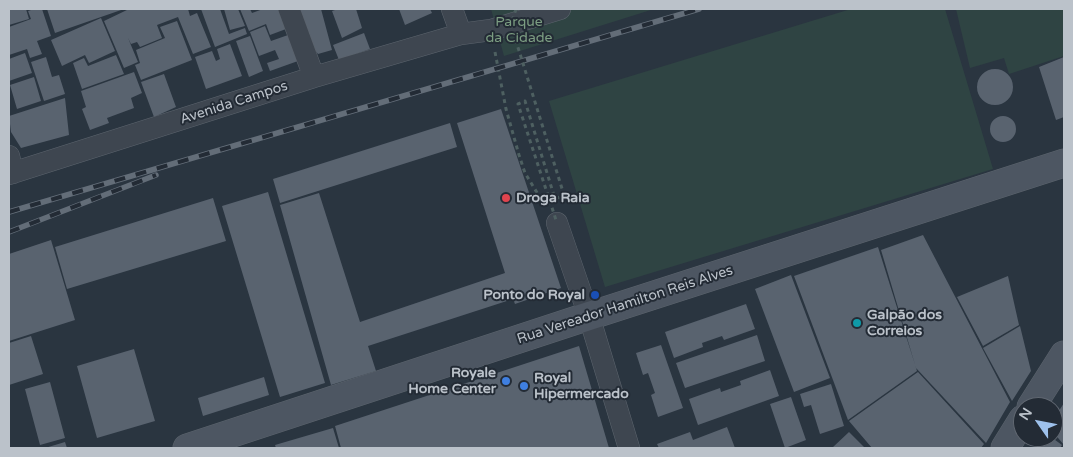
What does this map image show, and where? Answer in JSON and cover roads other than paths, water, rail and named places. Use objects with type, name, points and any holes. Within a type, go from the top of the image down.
[{"type":"main road","name":"Rua Vereador Hamilton Reis Alves","points":[[186,448],[1064,163]]},
{"type":"main road","points":[[1037,397],[1064,355]]},
{"type":"main road","points":[[1005,448],[1013,435]]},
{"type":"street","points":[[289,9],[314,78]]},
{"type":"street","points":[[452,9],[461,34]]},
{"type":"street","name":"Avenida Campos","points":[[10,167],[461,34],[491,30],[560,9]]},
{"type":"street","points":[[557,223],[589,316],[630,448]]},
{"type":"railway","points":[[9,212],[699,9]]},
{"type":"railway","points":[[9,232],[156,175]]},
{"type":"place","name":"Droga Raia","points":[[506,198]]},
{"type":"place","name":"Ponto do Royal","points":[[595,295]]},
{"type":"place","name":"Galpão dos Correios","points":[[857,323]]},
{"type":"place","name":"Royale Home Center","points":[[506,381]]},
{"type":"place","name":"Royal Hipermercado","points":[[524,386]]},
{"type":"park label","name":"Parque da Cidade","points":[[519,30]]}]
